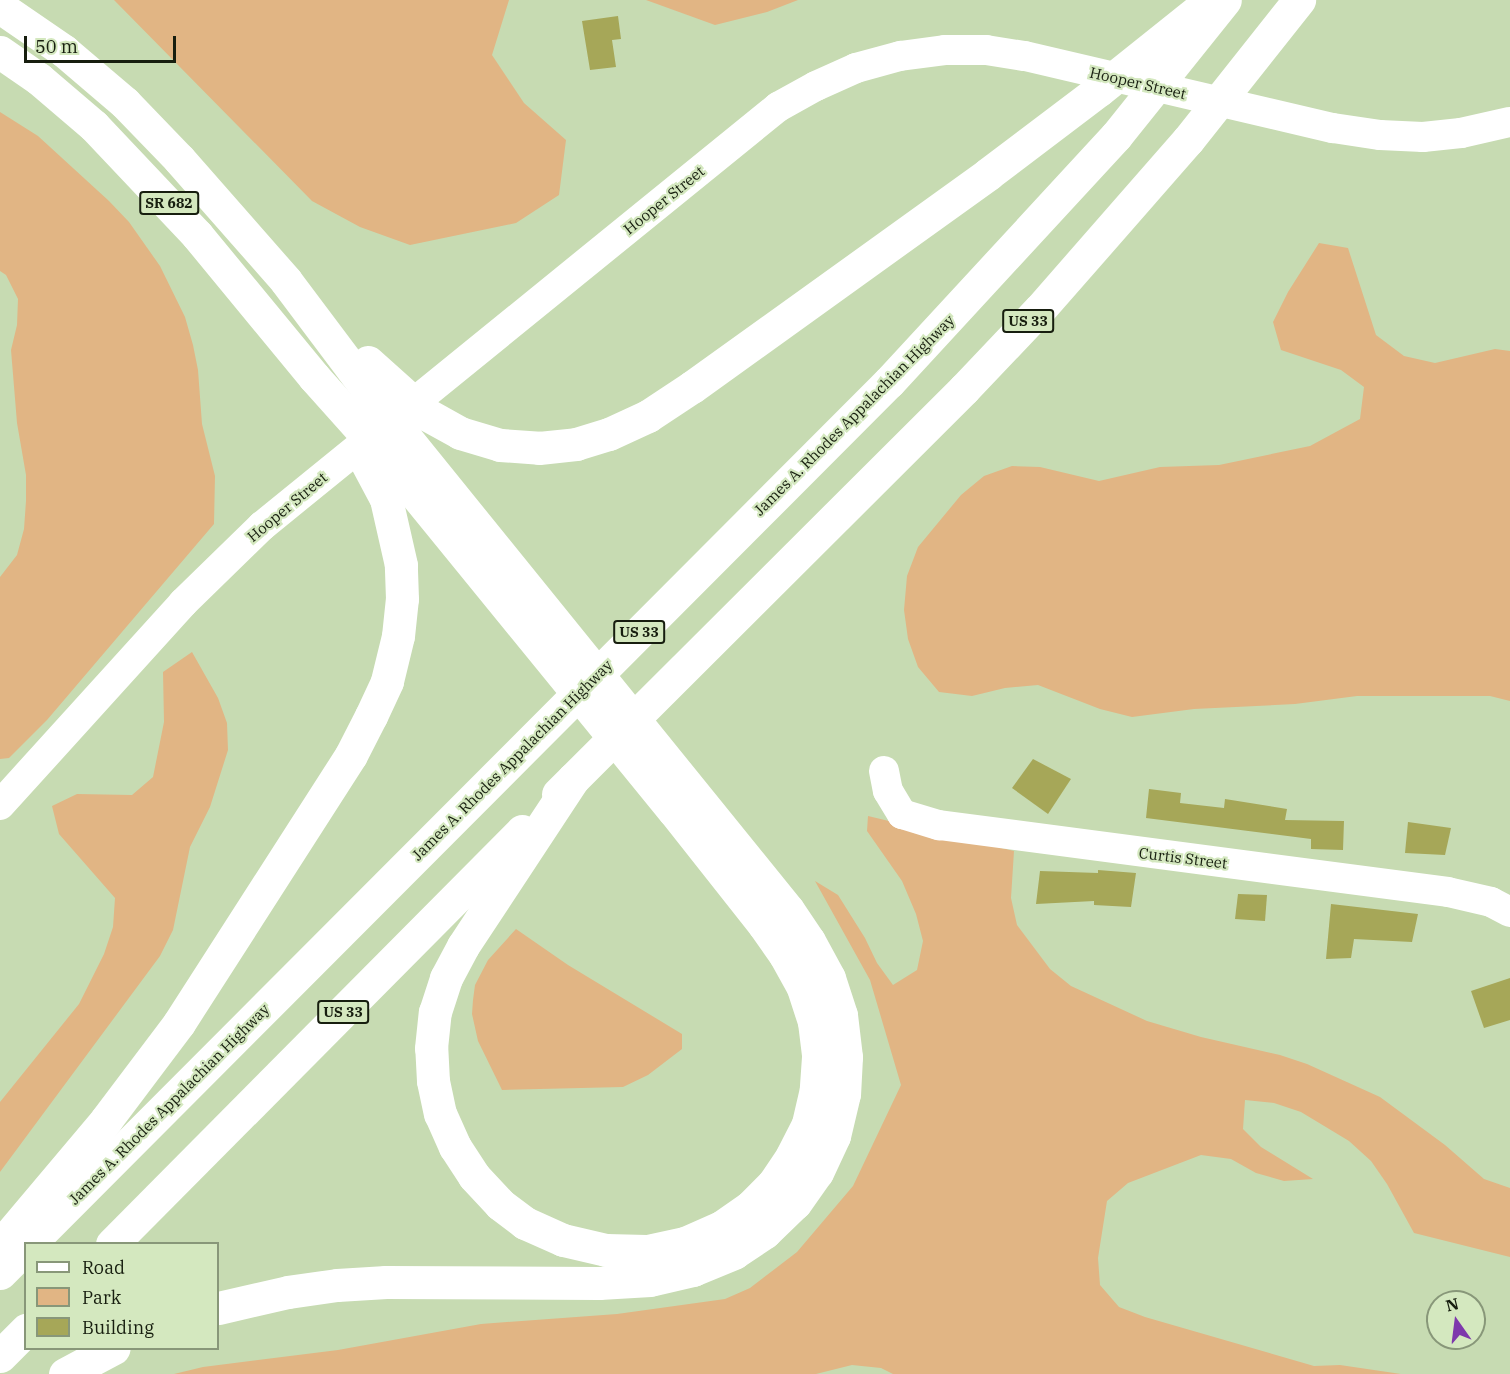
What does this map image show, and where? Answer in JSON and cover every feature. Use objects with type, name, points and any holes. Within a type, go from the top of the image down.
[{"type":"highway","points":[[286,281],[399,392],[426,414],[460,433],[500,445],[539,448],[576,444],[609,434],[648,416],[692,387],[978,181],[1099,90],[1210,0]]},
{"type":"highway","name":"James A. Rhodes Appalachian Highway","points":[[31,1242],[889,382],[1116,136],[1225,0]]},
{"type":"highway","name":"US 33","points":[[114,1242],[964,389],[1040,309],[1188,140],[1299,0]]},
{"type":"highway","name":"SR 682","points":[[0,7],[64,51],[125,103],[179,159],[286,281]]},
{"type":"highway","name":"SR 682","points":[[0,52],[39,79],[94,126],[150,182],[248,295],[314,377]]},
{"type":"highway","points":[[286,281],[381,406],[542,629]]},
{"type":"highway","points":[[219,1308],[288,1292],[337,1285],[386,1282],[599,1283],[650,1280],[693,1270],[734,1253],[765,1232],[795,1203],[817,1172],[836,1126],[844,1095],[846,1057],[841,1016],[829,978],[809,941],[788,910],[684,802],[542,629],[314,377]]},
{"type":"highway","points":[[0,1246],[106,1120],[178,1023],[351,755],[387,681],[398,636],[402,599],[401,565],[395,528],[386,500],[373,472],[314,377]]},
{"type":"highway","points":[[573,779],[463,946],[446,978],[435,1012],[431,1048],[433,1081],[440,1114],[455,1147],[474,1176],[500,1204],[525,1223],[563,1240],[606,1250],[646,1251],[685,1243],[721,1227],[750,1207],[773,1184],[792,1156],[808,1124],[816,1089],[818,1057],[814,1022],[803,988],[684,802]]},
{"type":"highway","points":[[0,1273],[24,1249]]},
{"type":"highway","points":[[0,1356],[24,1332]]},
{"type":"highway","points":[[64,1374],[110,1350]]},
{"type":"street","name":"Hooper Street","points":[[0,806],[44,754],[214,571],[262,526],[778,107],[816,86],[856,68],[900,56],[945,50],[986,50],[1025,56],[1333,128],[1401,136],[1461,132],[1510,122]]},
{"type":"street","name":"Curtis Street","points":[[884,771],[888,791],[902,814],[939,825],[1448,892],[1491,902],[1510,912]]},
{"type":"green space","points":[[114,0],[509,0],[492,55],[524,103],[566,140],[559,195],[516,223],[410,245],[360,227],[312,201]]},
{"type":"green space","points":[[646,0],[798,0],[767,12],[715,25]]},
{"type":"green space","points":[[0,112],[38,136],[109,201],[129,222],[160,266],[185,317],[193,345],[198,370],[202,424],[215,476],[214,524],[47,720],[9,758],[0,759],[0,577],[17,555],[24,529],[26,475],[17,423],[11,350],[17,325],[18,299],[6,275],[0,271]]},
{"type":"green space","points":[[1319,243],[1348,248],[1376,335],[1404,356],[1435,363],[1495,349],[1510,351],[1510,701],[1490,696],[1357,696],[1295,704],[1194,709],[1132,717],[1100,709],[1038,685],[1005,688],[972,696],[939,692],[918,667],[908,639],[904,610],[907,576],[918,547],[961,495],[984,476],[1012,466],[1040,467],[1099,481],[1160,467],[1219,465],[1310,446],[1360,419],[1364,387],[1341,370],[1281,350],[1273,322],[1288,292]]},
{"type":"green space","points":[[192,652],[218,698],[227,723],[228,750],[210,807],[190,847],[173,930],[160,956],[0,1172],[0,1102],[79,1004],[104,954],[113,927],[115,898],[59,834],[52,806],[77,794],[132,795],[153,777],[164,722],[163,672]]},
{"type":"green space","points":[[868,816],[1014,851],[1011,898],[1017,925],[1050,969],[1071,986],[1147,1021],[1201,1037],[1280,1055],[1307,1064],[1380,1097],[1445,1145],[1484,1179],[1510,1188],[1510,1257],[1414,1233],[1387,1184],[1371,1161],[1349,1141],[1301,1112],[1274,1103],[1245,1100],[1243,1129],[1261,1147],[1313,1179],[1284,1181],[1256,1173],[1231,1159],[1201,1155],[1128,1183],[1107,1201],[1098,1258],[1100,1285],[1119,1307],[1145,1317],[1314,1366],[1340,1365],[1401,1374],[893,1374],[881,1368],[852,1365],[816,1374],[174,1374],[203,1367],[338,1350],[481,1324],[617,1314],[725,1299],[750,1288],[797,1252],[853,1186],[901,1085],[870,980],[815,881],[838,895],[865,938],[877,963],[893,985],[917,970],[923,941],[916,914],[902,881],[867,831]]},
{"type":"green space","points":[[516,929],[568,965],[682,1034],[682,1049],[648,1075],[623,1087],[502,1090],[478,1041],[472,1014],[473,1000],[475,985],[488,960]]},
{"type":"building","points":[[618,16],[621,39],[612,40],[616,67],[590,70],[582,21]]},
{"type":"building","points":[[1033,759],[1071,779],[1048,814],[1012,788]]},
{"type":"building","points":[[1149,789],[1181,793],[1180,803],[1224,808],[1225,799],[1287,809],[1285,820],[1344,821],[1343,850],[1311,849],[1311,839],[1146,818]]},
{"type":"building","points":[[1408,822],[1451,828],[1445,855],[1405,853]]},
{"type":"building","points":[[1098,870],[1136,873],[1131,907],[1094,905],[1094,901],[1036,904],[1040,871],[1098,873]]},
{"type":"building","points":[[1238,894],[1267,895],[1265,921],[1235,919]]},
{"type":"building","points":[[1331,904],[1418,914],[1412,942],[1354,939],[1351,958],[1326,959]]},
{"type":"building","points":[[1510,978],[1510,1020],[1484,1028],[1471,991]]}]
